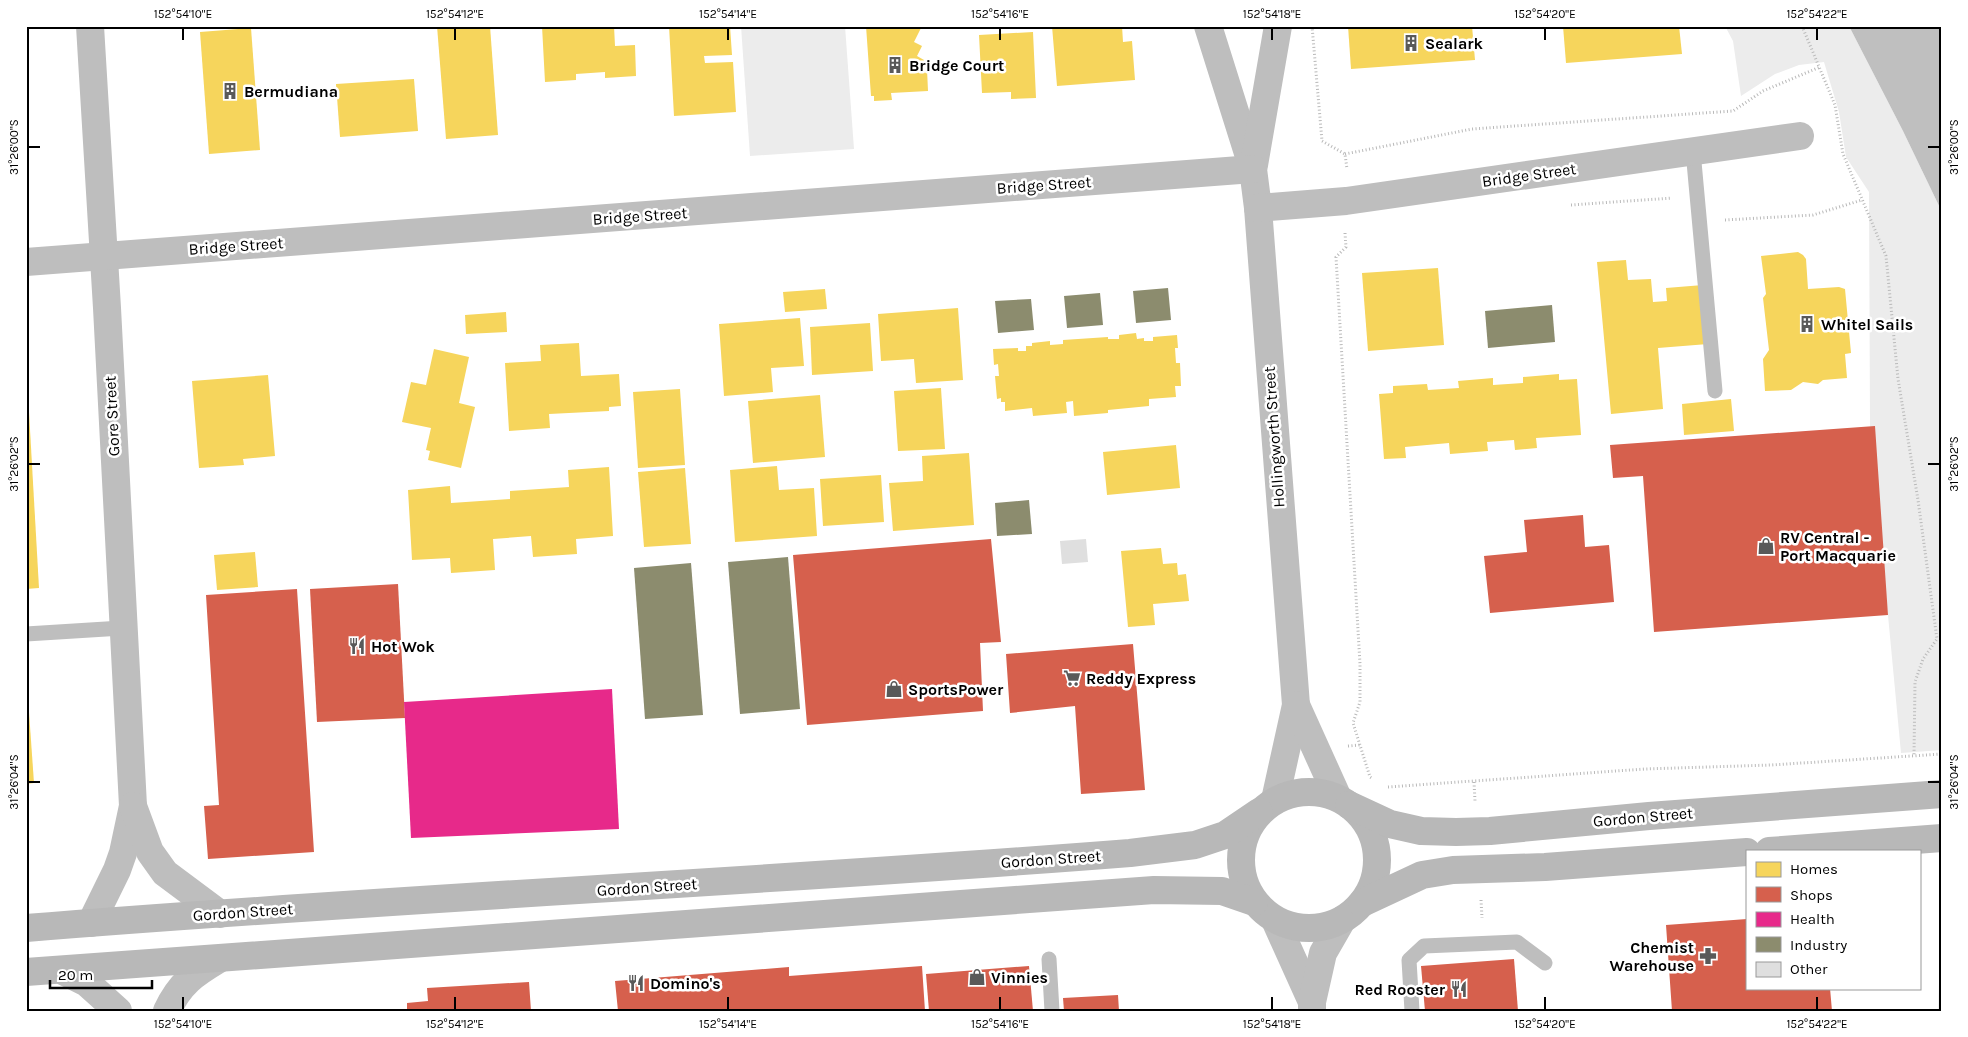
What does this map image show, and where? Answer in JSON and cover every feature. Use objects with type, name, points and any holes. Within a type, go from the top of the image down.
[{"type":"main road","points":[[1352,912],[1370,892],[1376,874],[1377,850],[1373,837],[1363,818],[1344,801],[1322,792],[1306,791],[1290,794],[1267,806],[1251,822],[1243,839],[1239,860],[1246,888],[1254,902],[1275,920],[1289,926],[1316,928],[1352,912],[1422,876],[1453,870],[1545,867],[1746,852]]},
{"type":"main road","name":"Gordon Street","points":[[1344,801],[1390,824],[1421,831],[1456,832],[1490,831],[1649,816],[1942,794]]},
{"type":"main road","name":"Gordon Street","points":[[26,928],[1007,863],[1148,851],[1195,845],[1225,835],[1267,806]]},
{"type":"main road","points":[[1781,850],[1942,838]]},
{"type":"main road","points":[[26,972],[1154,890],[1222,891],[1254,902]]},
{"type":"street","name":"Gore Street","points":[[90,26],[133,806],[123,853],[117,870],[107,894],[91,923]]},
{"type":"street","name":"Hollingworth Street","points":[[1208,26],[1253,169],[1258,208],[1296,704],[1267,806]]},
{"type":"street","name":"Hollingworth Street","points":[[1253,169],[1278,26]]},
{"type":"street","name":"Bridge Street","points":[[1258,208],[1346,201],[1800,136]]},
{"type":"street","name":"Bridge Street","points":[[26,262],[1253,169]]},
{"type":"street","name":"Hollingworth Street","points":[[1296,704],[1344,801]]},
{"type":"street","name":"Gore Street","points":[[133,806],[150,852],[165,873],[220,914]]},
{"type":"street","points":[[1312,1006],[1323,953],[1352,912]]},
{"type":"street","points":[[1275,920],[1312,1006]]},
{"type":"street","points":[[167,1011],[179,988],[194,974],[219,959]]},
{"type":"street","points":[[60,970],[88,984],[118,1011]]},
{"type":"lane","points":[[1693,151],[1715,391]]},
{"type":"lane","points":[[26,634],[122,628]]},
{"type":"lane","points":[[1412,1011],[1409,960],[1424,946],[1517,942],[1545,964]]},
{"type":"lane","points":[[1049,959],[1052,1011]]},
{"type":"path","points":[[1312,26],[1322,141],[1345,154],[1472,129],[1732,110],[1763,90],[1820,66]]},
{"type":"path","points":[[1802,26],[1835,105],[1843,154],[1886,256],[1898,379],[1918,500],[1937,639],[1923,659],[1915,682],[1914,755]]},
{"type":"path","points":[[1345,154],[1347,168]]},
{"type":"path","points":[[1571,205],[1697,196]]},
{"type":"path","points":[[1700,221],[1813,215],[1862,200]]},
{"type":"path","points":[[1345,230],[1346,247],[1336,257],[1360,664],[1360,702],[1353,723],[1370,777],[1377,782]]},
{"type":"path","points":[[1347,746],[1360,745]]},
{"type":"path","points":[[1383,787],[1645,769],[1942,754]]},
{"type":"path","points":[[1474,782],[1475,808]]},
{"type":"shaded area","points":[[741,26],[845,26],[854,149],[750,156]]},
{"type":"shaded area","points":[[1725,26],[1849,26],[1942,212],[1942,750],[1901,753],[1870,425],[1869,192],[1846,157],[1839,112],[1824,62],[1799,65],[1775,74],[1741,96],[1733,41]]},
{"type":"shaded area","points":[[1849,26],[1942,26],[1942,212],[1903,131]]},
{"type":"shaded area","points":[[1942,897],[1942,1011],[1938,1011]]},
{"type":"building: Homes","points":[[437,26],[490,26],[498,135],[446,139]]},
{"type":"building: Homes","points":[[542,26],[614,26],[615,46],[635,45],[636,76],[605,78],[605,72],[576,74],[576,80],[545,82]]},
{"type":"building: Homes","points":[[669,26],[730,26],[732,55],[704,56],[705,63],[733,62],[736,112],[674,116]]},
{"type":"building: Homes","name":"Bridge Court","points":[[866,26],[922,26],[914,42],[922,46],[917,56],[924,60],[919,69],[927,69],[928,91],[891,93],[892,100],[874,101],[874,96],[871,96]]},
{"type":"building: Homes","points":[[1052,26],[1122,26],[1123,42],[1132,41],[1135,80],[1057,86]]},
{"type":"building: Homes","name":"Sealark","points":[[1348,26],[1472,26],[1475,60],[1351,69]]},
{"type":"building: Homes","points":[[1563,26],[1679,26],[1682,54],[1566,63]]},
{"type":"building: Homes","name":"Bermudiana","points":[[251,28],[260,150],[209,154],[200,32]]},
{"type":"building: Homes","points":[[1033,32],[1036,98],[1011,99],[1011,92],[982,93],[979,35]]},
{"type":"building: Homes","points":[[414,79],[418,131],[340,137],[336,84]]},
{"type":"building: Homes","name":"Whitel Sails","points":[[1798,252],[1806,259],[1808,289],[1839,287],[1845,289],[1851,353],[1845,354],[1847,378],[1823,380],[1818,384],[1803,382],[1791,390],[1765,391],[1763,359],[1769,350],[1763,298],[1766,294],[1761,256]]},
{"type":"building: Homes","points":[[1626,260],[1628,280],[1651,279],[1653,302],[1667,301],[1666,288],[1703,285],[1708,344],[1658,348],[1663,409],[1611,414],[1597,262]]},
{"type":"building: Homes","points":[[1438,268],[1444,345],[1368,351],[1362,273]]},
{"type":"building: Homes","points":[[825,289],[827,309],[785,312],[783,292]]},
{"type":"building: Homes","points":[[958,308],[963,380],[916,383],[914,359],[881,361],[878,314]]},
{"type":"building: Homes","points":[[506,312],[507,332],[466,334],[465,315]]},
{"type":"building: Homes","points":[[800,318],[804,366],[771,368],[773,392],[724,396],[719,324]]},
{"type":"building: Homes","points":[[870,323],[873,371],[812,375],[810,327]]},
{"type":"building: Homes","points":[[1136,333],[1137,339],[1144,338],[1144,341],[1153,341],[1153,337],[1177,335],[1178,348],[1175,348],[1176,363],[1180,363],[1181,386],[1175,386],[1176,397],[1149,399],[1149,406],[1108,410],[1108,413],[1074,416],[1073,401],[1066,402],[1067,413],[1033,416],[1032,408],[1005,411],[1005,402],[1001,402],[1001,398],[997,399],[995,376],[999,376],[998,364],[994,365],[993,349],[1018,348],[1018,351],[1026,351],[1026,346],[1032,346],[1032,343],[1050,341],[1050,345],[1063,344],[1063,340],[1108,337],[1108,339],[1119,339],[1119,335]]},
{"type":"building: Homes","points":[[579,343],[581,376],[619,374],[621,406],[609,407],[609,411],[549,414],[550,428],[509,431],[505,363],[541,361],[540,345]]},
{"type":"building: Homes","points":[[434,349],[469,357],[459,403],[475,407],[461,468],[428,460],[430,451],[426,450],[431,428],[402,422],[411,382],[426,385]]},
{"type":"building: Homes","points":[[1559,374],[1559,380],[1577,379],[1581,435],[1536,438],[1537,448],[1515,450],[1514,440],[1487,442],[1488,451],[1450,454],[1449,443],[1405,447],[1406,458],[1384,459],[1379,394],[1393,393],[1393,386],[1427,384],[1428,390],[1459,388],[1458,381],[1493,378],[1493,385],[1523,383],[1523,377]]},
{"type":"building: Homes","points":[[268,375],[275,456],[243,459],[244,465],[199,468],[192,381]]},
{"type":"building: Homes","points":[[941,388],[945,449],[898,451],[894,391]]},
{"type":"building: Homes","points":[[680,389],[685,465],[638,468],[633,392]]},
{"type":"building: Homes","points":[[26,394],[28,394],[39,588],[26,589]]},
{"type":"building: Homes","points":[[820,395],[825,457],[753,463],[748,401]]},
{"type":"building: Homes","points":[[1731,399],[1734,431],[1684,435],[1682,404]]},
{"type":"building: Homes","points":[[1176,445],[1180,488],[1107,495],[1103,452]]},
{"type":"building: Homes","points":[[969,453],[974,525],[893,531],[889,483],[923,481],[922,456]]},
{"type":"building: Homes","points":[[777,466],[779,490],[814,488],[817,536],[735,542],[730,470]]},
{"type":"building: Homes","points":[[609,467],[613,536],[576,539],[577,554],[533,557],[531,536],[493,539],[495,570],[451,573],[450,558],[412,560],[408,490],[450,486],[451,503],[510,499],[510,491],[569,487],[568,470]]},
{"type":"building: Homes","points":[[685,468],[691,544],[644,547],[638,472]]},
{"type":"building: Homes","points":[[881,475],[884,522],[823,526],[820,479]]},
{"type":"building: Homes","points":[[1161,548],[1163,564],[1177,563],[1178,575],[1186,574],[1189,601],[1153,604],[1155,625],[1128,627],[1121,551]]},
{"type":"building: Homes","points":[[255,552],[258,587],[217,590],[214,555]]},
{"type":"building: Homes","points":[[26,698],[28,698],[34,783],[26,784]]},
{"type":"building: Shops","name":"RV Central - Port Macquarie","points":[[1875,426],[1888,615],[1654,632],[1643,476],[1613,478],[1610,445]]},
{"type":"building: Shops","points":[[1583,515],[1585,547],[1609,545],[1614,602],[1490,613],[1484,556],[1527,552],[1524,520]]},
{"type":"building: Shops","points":[[991,539],[1001,642],[980,643],[983,711],[807,725],[793,555]]},
{"type":"building: Shops","name":"Hot Wok","points":[[398,584],[405,718],[317,722],[310,589]]},
{"type":"building: Shops","points":[[297,589],[314,852],[208,859],[204,806],[219,805],[206,595]]},
{"type":"building: Shops","points":[[1133,644],[1145,790],[1081,794],[1075,706],[1010,713],[1006,654]]},
{"type":"building: Shops","name":"Chemist Warehouse","points":[[1746,919],[1746,990],[1830,990],[1832,1011],[1672,1011],[1666,925]]},
{"type":"building: Shops","name":"Red Rooster","points":[[1514,959],[1518,1011],[1425,1011],[1421,966]]},
{"type":"building: Shops","points":[[922,966],[925,1011],[618,1011],[615,981],[789,967],[789,976]]},
{"type":"building: Shops","points":[[1029,966],[1033,1011],[929,1011],[926,974]]},
{"type":"building: Shops","points":[[529,982],[531,1011],[407,1011],[407,1003],[428,1001],[427,988]]},
{"type":"building: Shops","points":[[1118,995],[1119,1011],[1064,1011],[1063,998]]},
{"type":"building: Health","points":[[612,689],[619,829],[411,838],[404,702]]},
{"type":"building: Industry","points":[[1168,288],[1171,320],[1136,323],[1133,291]]},
{"type":"building: Industry","points":[[1100,293],[1103,325],[1067,328],[1064,296]]},
{"type":"building: Industry","points":[[1031,299],[1034,330],[998,333],[995,301]]},
{"type":"building: Industry","points":[[1552,305],[1555,342],[1488,348],[1485,311]]},
{"type":"building: Industry","points":[[1029,500],[1032,534],[997,536],[995,503]]},
{"type":"building: Industry","points":[[788,557],[800,709],[740,714],[728,562]]},
{"type":"building: Industry","points":[[691,563],[703,715],[645,719],[634,568]]},
{"type":"building: Other","points":[[1086,539],[1088,562],[1062,564],[1060,541]]},
{"type":"place","name":"Sealark","points":[[1411,43]]},
{"type":"place","name":"Bridge Court","points":[[895,65]]},
{"type":"place","name":"Bermudiana","points":[[230,91]]},
{"type":"place","name":"Whitel Sails","points":[[1807,324]]},
{"type":"place","name":"RV Central - Port Macquarie","points":[[1766,546]]},
{"type":"place","name":"Hot Wok","points":[[357,646]]},
{"type":"place","name":"Reddy Express","points":[[1072,678]]},
{"type":"place","name":"SportsPower","points":[[894,689]]},
{"type":"place","name":"Chemist Warehouse","points":[[1708,956]]},
{"type":"place","name":"Vinnies","points":[[977,977]]},
{"type":"place","name":"Domino's","points":[[636,983]]},
{"type":"place","name":"Red Rooster","points":[[1459,989]]}]
